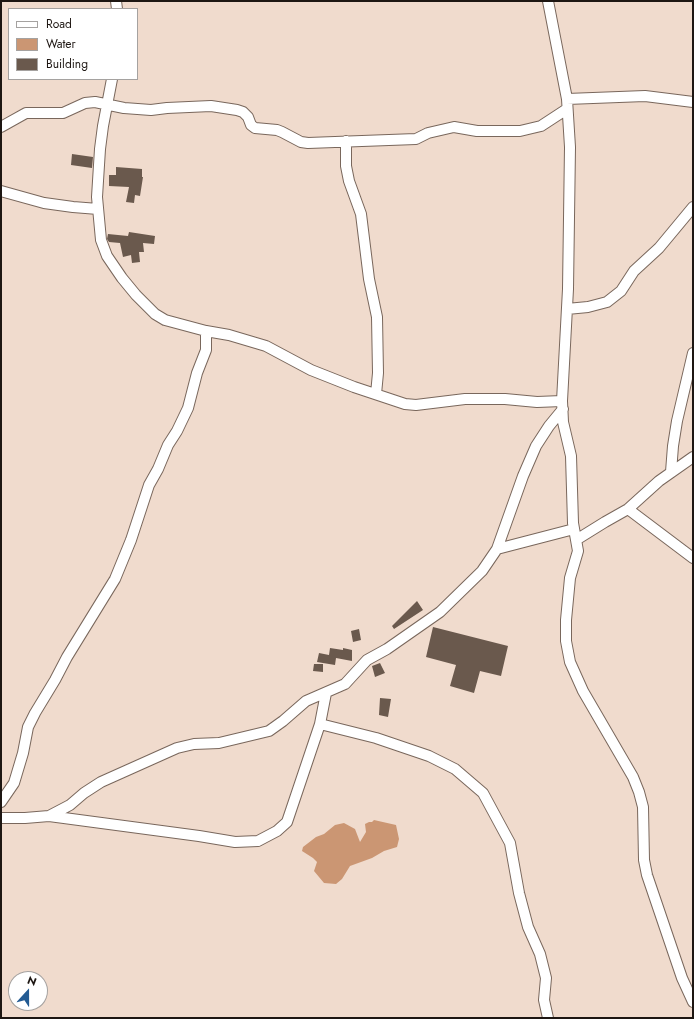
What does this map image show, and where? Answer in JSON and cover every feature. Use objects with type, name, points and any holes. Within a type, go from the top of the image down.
[{"type":"street","points":[[548,1],[567,104],[570,148],[567,309],[562,405],[563,422],[571,456],[572,523],[578,551],[570,578],[566,620],[566,641],[570,662],[583,691],[640,792],[643,807],[644,860],[647,875],[682,978],[693,1002]]},
{"type":"street","points":[[112,80],[106,104],[100,148],[97,196],[101,240],[108,256],[136,295],[155,314],[165,320],[266,346],[311,370],[354,387],[405,404],[416,405],[465,399],[505,400],[562,405]]},
{"type":"street","points":[[1,127],[26,113],[63,113],[85,103],[95,102],[124,108],[151,110],[211,106],[224,108],[243,112],[248,117],[251,125],[255,128],[282,132],[301,142],[416,139],[428,132],[454,128],[477,131],[520,131],[541,126],[567,104],[646,96],[693,102]]},
{"type":"street","points":[[346,141],[346,166],[349,181],[361,214],[369,279],[377,317],[378,373],[376,394]]},
{"type":"street","points":[[1,191],[44,203],[98,209]]},
{"type":"street","points":[[567,309],[588,307],[607,302],[621,291],[634,271],[659,248],[693,207]]},
{"type":"street","points":[[1,802],[14,783],[23,753],[28,727],[35,713],[67,657],[116,578],[131,540],[148,485],[158,469],[168,445],[178,431],[188,408],[197,372],[206,350],[206,331]]},
{"type":"street","points":[[671,472],[677,421],[693,353]]},
{"type":"street","points":[[49,816],[70,806],[84,793],[101,782],[177,748],[194,744],[219,743],[268,731],[283,721],[306,701],[345,684],[367,660],[388,649],[440,612],[482,571],[497,548],[523,476],[536,446],[562,405]]},
{"type":"street","points":[[576,540],[628,510],[659,481],[693,457]]},
{"type":"street","points":[[628,510],[693,558]]},
{"type":"street","points":[[497,548],[574,530]]},
{"type":"street","points":[[1,818],[49,816],[235,842],[258,841],[277,832],[287,822],[320,724],[326,693]]},
{"type":"street","points":[[320,724],[376,738],[429,756],[455,769],[483,793],[510,842],[519,893],[528,927],[540,954],[546,978],[544,1000],[548,1018]]},
{"type":"water","points":[[374,820],[396,825],[399,839],[397,847],[350,866],[342,879],[336,884],[324,883],[314,871],[317,862],[302,851],[303,847],[335,825],[344,823],[355,829],[360,842],[366,832],[365,824]]},
{"type":"building","points":[[72,154],[93,157],[92,168],[71,165]]},
{"type":"building","points":[[116,167],[142,169],[143,177],[140,196],[135,195],[134,203],[126,202],[129,187],[109,186],[109,175],[116,175]]},
{"type":"building","points":[[129,232],[155,236],[154,244],[143,243],[144,252],[139,252],[140,262],[132,263],[131,255],[123,257],[120,243],[109,242],[107,239],[108,234],[128,236]]},
{"type":"building","points":[[417,601],[423,610],[394,629],[392,626]]},
{"type":"building","points":[[433,627],[508,646],[501,676],[480,671],[474,693],[450,686],[456,665],[426,657]]},
{"type":"building","points":[[359,629],[361,640],[353,642],[351,631]]},
{"type":"building","points":[[330,648],[352,650],[352,661],[336,658],[335,665],[317,662],[319,653],[329,655]]},
{"type":"building","points":[[380,663],[385,673],[375,677],[372,666]]},
{"type":"building","points":[[314,664],[323,664],[323,672],[313,671]]},
{"type":"building","points":[[380,698],[391,699],[388,717],[379,715]]}]
